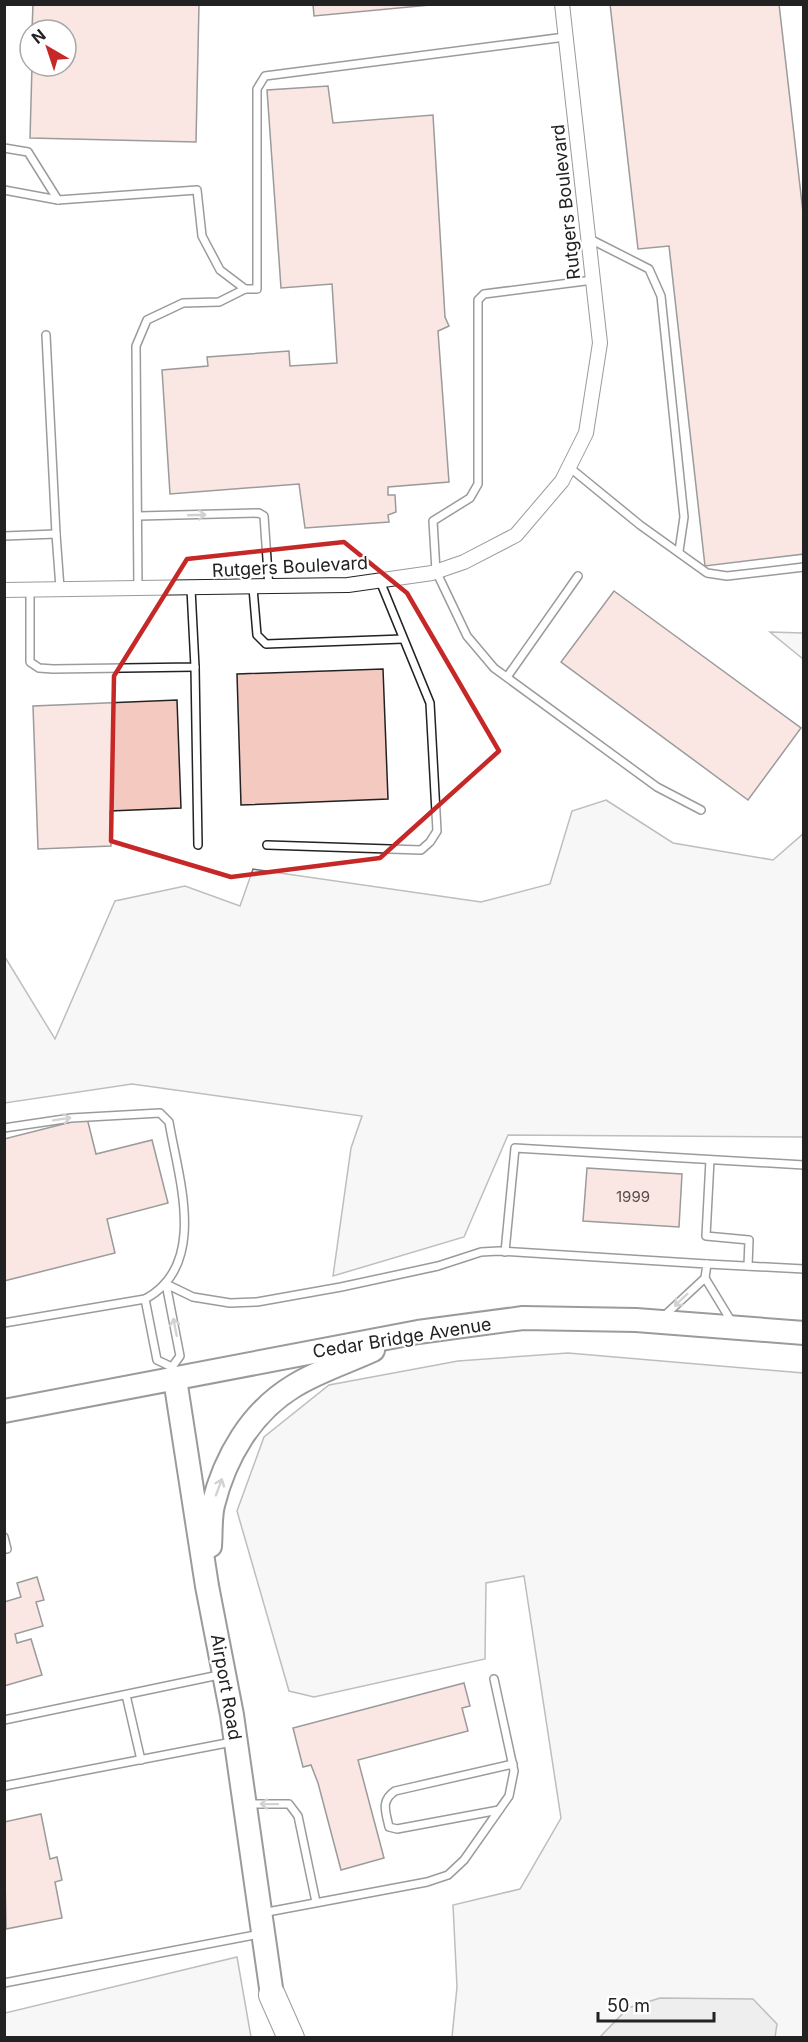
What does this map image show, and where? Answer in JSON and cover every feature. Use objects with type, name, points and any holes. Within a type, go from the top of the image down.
[{"type":"highway","points":[[272,1995],[291,2037]]},
{"type":"main road","name":"Cedar Bridge Avenue","points":[[4,1411],[174,1373],[418,1332],[523,1318],[658,1322],[804,1333]]},
{"type":"main road","points":[[207,1586],[212,1506],[230,1457],[248,1427],[263,1410],[293,1387],[418,1332]]},
{"type":"main road","name":"Airport Road","points":[[174,1373],[207,1586],[236,1742],[272,1995]]},
{"type":"street","name":"Rutgers Boulevard","points":[[4,590],[269,588],[348,585],[436,572],[464,562],[516,535],[562,481],[586,433],[600,343],[562,4]]},
{"type":"lane","points":[[138,589],[136,346],[147,320],[183,303],[219,302],[245,290],[258,289],[257,88],[265,76],[566,37]]},
{"type":"lane","points":[[4,148],[28,152],[58,200]]},
{"type":"lane","points":[[4,190],[58,200],[197,190],[202,236],[207,247],[215,257],[220,270],[245,290]]},
{"type":"lane","points":[[588,237],[649,270],[661,296],[684,518],[679,551]]},
{"type":"lane","points":[[593,280],[484,294],[478,300],[478,484],[470,498],[433,521],[436,572],[467,636],[494,668],[657,788],[701,810]]},
{"type":"lane","points":[[46,336],[60,588]]},
{"type":"lane","points":[[569,467],[640,525],[679,551],[706,573],[804,567]]},
{"type":"lane","points":[[139,516],[259,513],[264,516],[269,588]]},
{"type":"lane","points":[[4,536],[56,534]]},
{"type":"lane","points":[[507,677],[579,576]]},
{"type":"lane","points":[[267,845],[421,850],[437,831],[430,703],[380,581]]},
{"type":"lane","points":[[253,588],[257,635],[266,644],[404,639]]},
{"type":"lane","points":[[30,589],[29,656],[33,666],[53,669],[195,667]]},
{"type":"lane","points":[[191,589],[195,667],[198,845]]},
{"type":"lane","points":[[4,1128],[71,1118],[160,1113],[169,1122],[185,1233],[182,1252],[166,1284],[145,1299],[4,1323]]},
{"type":"lane","points":[[506,1252],[515,1148],[804,1165]]},
{"type":"lane","points":[[710,1160],[706,1236],[749,1240],[748,1266]]},
{"type":"lane","points":[[166,1284],[193,1297],[230,1303],[256,1302],[427,1269],[482,1252],[804,1269]]},
{"type":"lane","points":[[706,1264],[705,1278],[736,1328]]},
{"type":"lane","points":[[658,1322],[705,1278]]},
{"type":"lane","points":[[145,1299],[157,1360],[174,1373],[180,1356],[166,1284]]},
{"type":"lane","points":[[4,1537],[7,1549],[4,1549]]},
{"type":"lane","points":[[4,1720],[224,1674]]},
{"type":"lane","points":[[4,1983],[261,1923],[316,1902],[427,1882],[448,1875],[464,1860],[509,1796],[514,1771],[494,1679]]},
{"type":"lane","points":[[126,1695],[141,1760]]},
{"type":"lane","points":[[4,1786],[236,1742]]},
{"type":"lane","points":[[499,1810],[397,1829],[389,1827],[384,1806],[387,1798],[395,1791],[513,1764]]},
{"type":"lane","points":[[245,1804],[289,1804],[293,1807],[298,1815],[316,1902]]},
{"type":"highlighted area","points":[[344,542],[407,593],[499,751],[380,858],[231,877],[111,841],[114,676],[187,559]]},
{"type":"shaded area","points":[[770,632],[803,633],[803,659]]},
{"type":"shaded area","points":[[606,800],[673,843],[773,860],[803,834],[803,1137],[508,1135],[464,1237],[333,1276],[351,1148],[362,1116],[132,1084],[5,1103],[5,957],[55,1039],[115,901],[185,886],[240,906],[253,869],[481,902],[550,884],[572,811]]},
{"type":"shaded area","points":[[568,1353],[803,1373],[803,2037],[452,2037],[457,1987],[453,1905],[520,1889],[561,1818],[524,1576],[486,1583],[485,1659],[314,1697],[289,1691],[237,1511],[264,1437],[329,1385],[458,1361]]},
{"type":"shaded area","points":[[237,1957],[251,2037],[5,2037],[5,2013]]},
{"type":"shaded area","points":[[660,1998],[753,1999],[777,2024],[775,2037],[600,2037],[628,2008]]},
{"type":"building","points":[[33,4],[199,4],[196,142],[30,138],[32,78],[78,78],[78,18],[32,18]]},
{"type":"building","points":[[313,4],[441,4],[314,16]]},
{"type":"building","points":[[610,4],[779,4],[804,221],[804,554],[705,566],[669,246],[638,249]]},
{"type":"building","points":[[328,86],[333,123],[433,115],[445,317],[449,326],[438,331],[449,482],[388,487],[388,495],[395,495],[396,512],[388,515],[389,522],[305,528],[299,484],[170,494],[162,370],[208,366],[207,357],[289,351],[290,366],[337,363],[332,284],[281,288],[267,90]]},
{"type":"building","points":[[614,591],[801,728],[748,800],[561,662]]},
{"type":"building","points":[[383,669],[388,799],[241,805],[237,674]]},
{"type":"building","points":[[177,700],[181,808],[110,811],[111,846],[38,849],[33,706]]},
{"type":"building","points":[[87,1118],[96,1154],[152,1140],[168,1203],[107,1219],[115,1253],[4,1281],[4,1139]]},
{"type":"building","points":[[587,1168],[682,1174],[679,1227],[583,1221]]},
{"type":"building","points":[[37,1577],[44,1600],[36,1602],[43,1626],[15,1634],[17,1643],[31,1639],[42,1675],[4,1686],[4,1602],[21,1597],[17,1583]]},
{"type":"building","points":[[464,1683],[470,1706],[462,1708],[468,1731],[358,1760],[384,1858],[341,1870],[318,1783],[311,1765],[303,1767],[293,1728]]},
{"type":"building","points":[[41,1814],[50,1859],[57,1857],[62,1880],[55,1882],[62,1918],[6,1929],[4,1822]]}]
